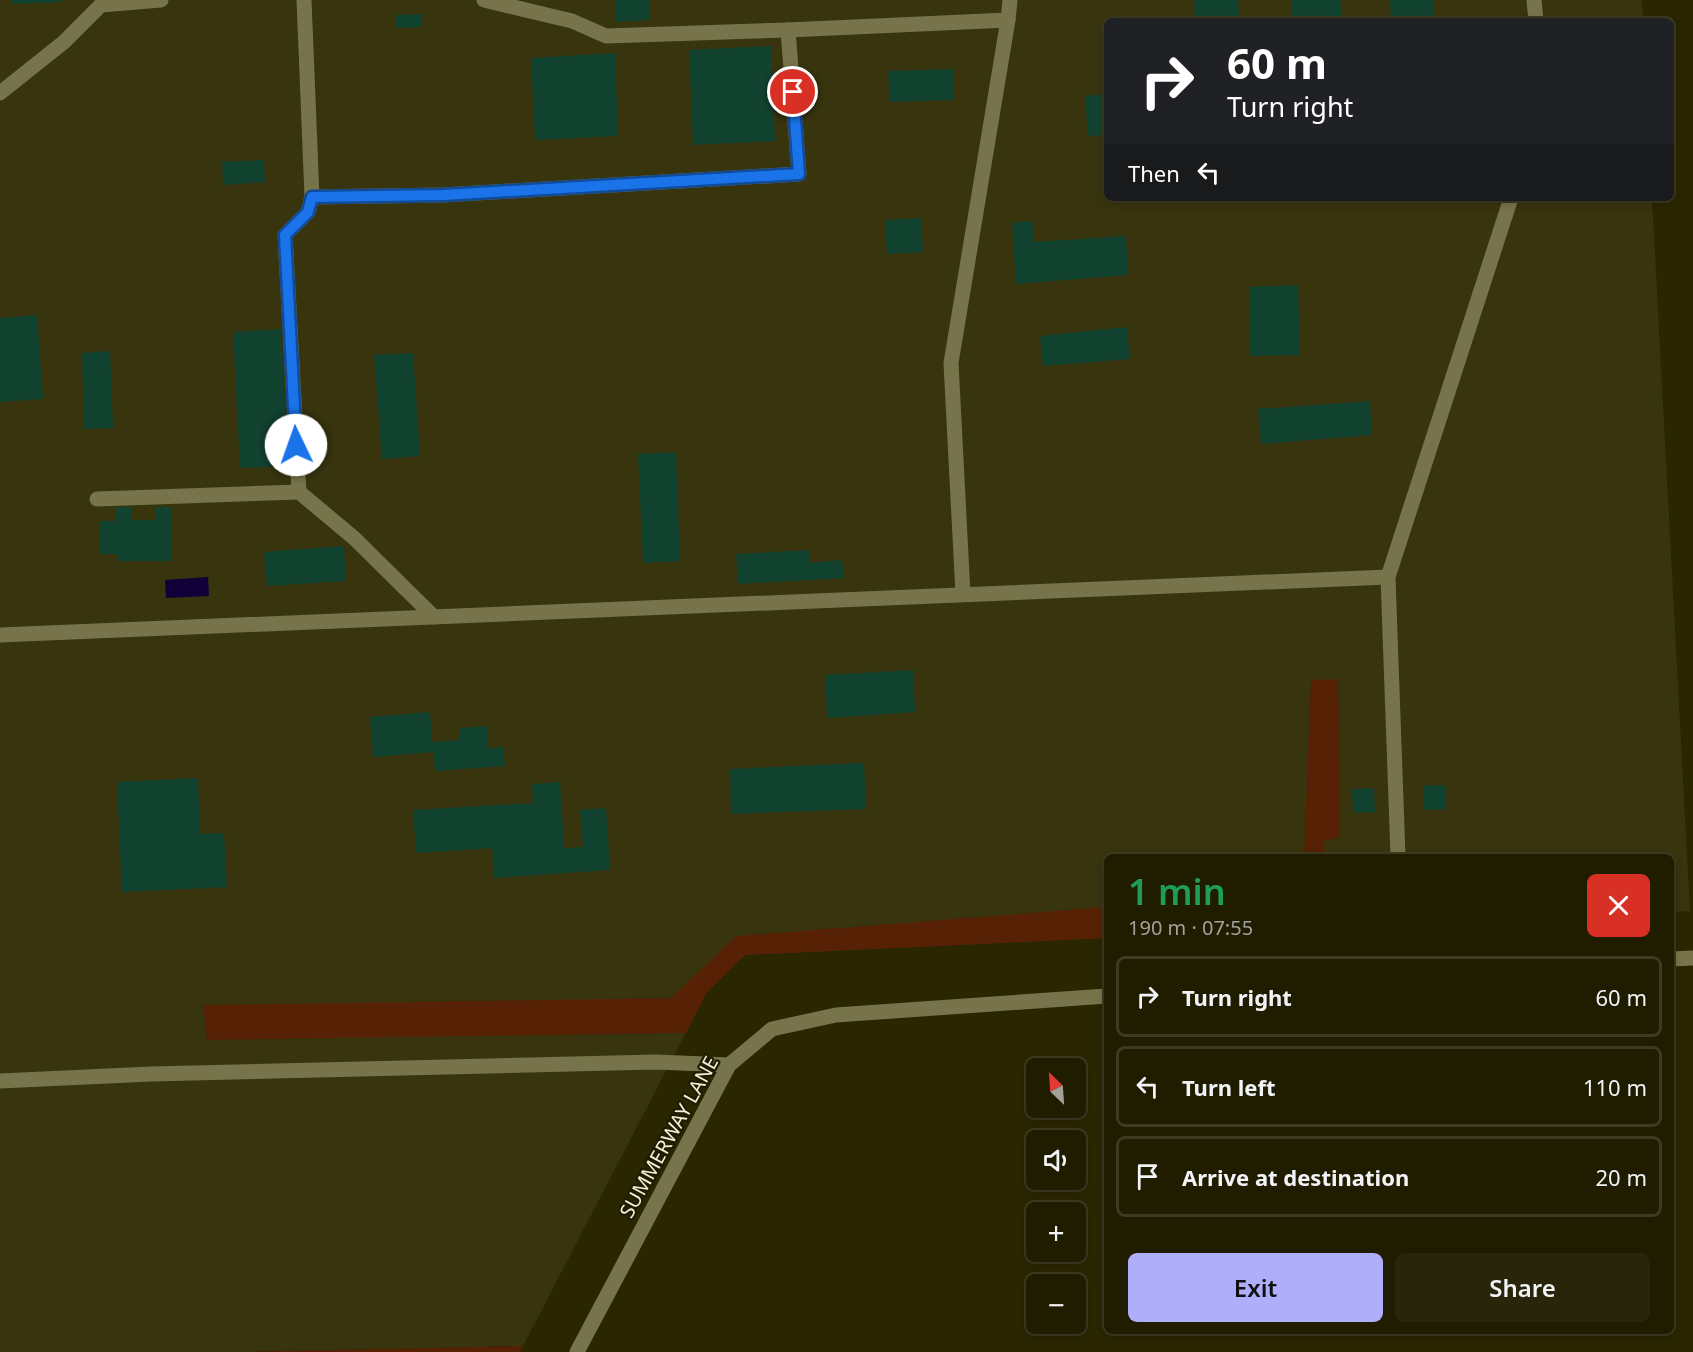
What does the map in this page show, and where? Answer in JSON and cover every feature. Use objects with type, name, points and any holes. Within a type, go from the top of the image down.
[{"type":"street","points":[[0,93],[64,42],[101,5],[161,0]]},
{"type":"street","points":[[299,492],[285,235],[308,212],[312,197],[304,0]]},
{"type":"street","points":[[484,0],[572,21],[606,36],[1008,20]]},
{"type":"street","points":[[963,594],[951,363],[1010,0]]},
{"type":"street","points":[[1534,0],[1536,18]]},
{"type":"street","points":[[312,197],[443,195],[799,174],[788,30]]},
{"type":"street","points":[[1398,854],[1388,577],[1510,201]]},
{"type":"street","points":[[97,499],[299,492],[354,538],[434,617]]},
{"type":"street","points":[[0,635],[1388,577]]},
{"type":"street","points":[[1674,959],[1693,958]]},
{"type":"street","name":"SUMMERWAY LANE","points":[[577,1352],[729,1065],[772,1029],[836,1015],[1104,996]]},
{"type":"street","points":[[0,1081],[151,1074],[656,1062],[729,1065]]},
{"type":"shaded area","points":[[0,0],[1642,0],[1643,18],[1104,18],[1104,201],[1652,201],[1690,911],[1674,912],[1674,854],[1104,854],[1104,938],[745,955],[707,992],[523,1346],[246,1352],[0,1352]]},
{"type":"shaded area","points":[[208,577],[209,596],[166,598],[165,580]]},
{"type":"shaded area","points":[[1338,679],[1340,837],[1324,841],[1325,854],[1304,854],[1311,680]]},
{"type":"shaded area","points":[[1104,907],[1104,938],[745,955],[707,992],[686,1033],[207,1040],[203,1005],[671,998],[736,936]]},
{"type":"shaded area","points":[[523,1346],[520,1352],[246,1352]]},
{"type":"building","points":[[11,0],[62,0],[62,2],[11,4]]},
{"type":"building","points":[[615,0],[649,0],[650,20],[616,22]]},
{"type":"building","points":[[1194,0],[1238,0],[1239,18],[1195,18]]},
{"type":"building","points":[[1291,0],[1340,0],[1342,18],[1293,18]]},
{"type":"building","points":[[1390,0],[1433,0],[1434,18],[1391,18]]},
{"type":"building","points":[[421,14],[422,27],[395,28],[395,15]]},
{"type":"building","points":[[771,46],[775,141],[693,145],[689,50]]},
{"type":"building","points":[[615,53],[618,136],[535,140],[531,58]]},
{"type":"building","points":[[953,69],[953,100],[890,102],[888,71]]},
{"type":"building","points":[[1104,94],[1104,135],[1088,136],[1085,96]]},
{"type":"building","points":[[264,160],[265,182],[223,185],[222,162]]},
{"type":"building","points":[[921,218],[923,252],[887,254],[885,220]]},
{"type":"building","points":[[1032,221],[1034,242],[1126,236],[1128,275],[1016,284],[1012,223]]},
{"type":"building","points":[[1298,285],[1300,355],[1250,356],[1249,287]]},
{"type":"building","points":[[37,315],[43,399],[0,402],[0,318]]},
{"type":"building","points":[[1127,327],[1130,359],[1043,366],[1040,336]]},
{"type":"building","points":[[281,329],[288,466],[240,468],[233,332]]},
{"type":"building","points":[[110,351],[113,428],[84,429],[82,353]]},
{"type":"building","points":[[413,353],[420,456],[382,459],[374,355]]},
{"type":"building","points":[[1370,401],[1372,435],[1261,444],[1258,409]]},
{"type":"building","points":[[676,452],[680,561],[643,563],[638,454]]},
{"type":"building","points":[[115,507],[131,507],[131,520],[156,520],[155,507],[171,507],[172,561],[117,561],[117,554],[100,554],[100,521],[115,521]]},
{"type":"building","points":[[344,546],[346,581],[267,586],[264,552]]},
{"type":"building","points":[[809,550],[809,563],[842,560],[844,578],[738,584],[736,554]]},
{"type":"building","points":[[913,670],[915,712],[827,718],[825,675]]},
{"type":"building","points":[[430,712],[432,742],[460,740],[459,728],[487,726],[488,748],[503,747],[505,766],[435,771],[433,752],[373,757],[370,717]]},
{"type":"building","points":[[864,763],[866,809],[731,814],[730,769]]},
{"type":"building","points":[[198,778],[200,834],[224,833],[227,887],[122,892],[117,782]]},
{"type":"building","points":[[560,782],[564,848],[583,847],[580,810],[606,808],[610,870],[494,878],[492,848],[416,853],[413,810],[533,803],[532,784]]},
{"type":"building","points":[[1445,785],[1446,809],[1424,810],[1423,786]]},
{"type":"building","points":[[1374,788],[1375,812],[1353,813],[1352,789]]},
{"type":"route","points":[[296,445],[285,235],[308,212],[312,197],[443,195],[799,174],[793,92]]}]
